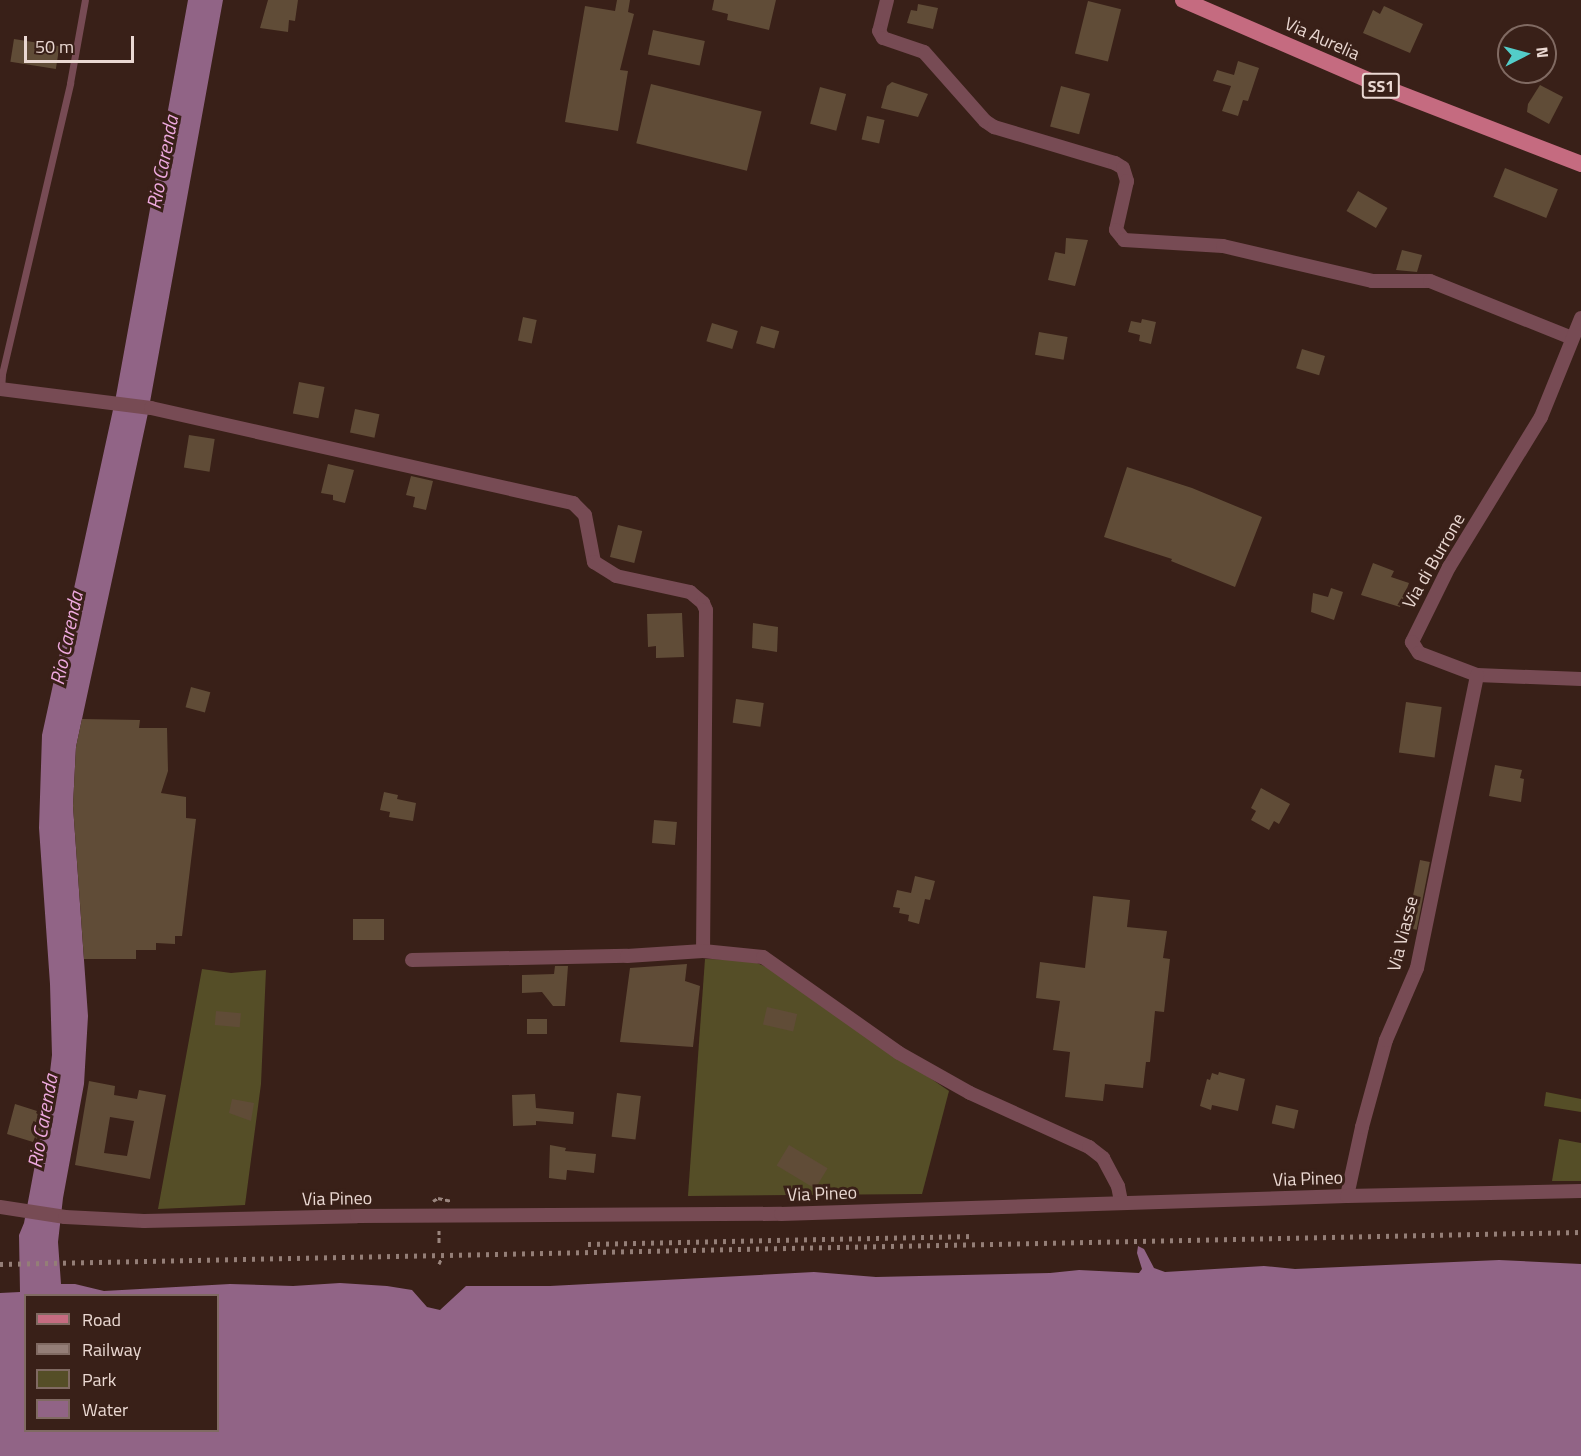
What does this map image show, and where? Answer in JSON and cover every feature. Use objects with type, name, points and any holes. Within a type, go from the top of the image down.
[{"type":"main road","name":"Via Aurelia","points":[[1183,0],[1403,96],[1581,164]]},
{"type":"street","points":[[887,0],[879,31],[883,38],[924,52],[985,121],[994,127],[1115,163],[1124,168],[1127,177],[1116,225],[1118,234],[1128,241],[1223,246],[1372,281],[1430,282],[1572,338]]},
{"type":"street","name":"Via di Burrone","points":[[1581,318],[1541,417],[1449,567],[1412,638],[1413,647],[1419,653],[1477,675],[1581,679]]},
{"type":"street","points":[[0,389],[151,408],[573,503],[585,515],[594,562],[616,576],[682,590],[697,596],[703,603],[707,619],[703,951]]},
{"type":"street","name":"Via Viasse","points":[[1347,1196],[1362,1127],[1386,1040],[1417,968],[1477,675]]},
{"type":"street","points":[[412,960],[627,956],[703,951],[763,957],[899,1053],[970,1093],[1089,1147],[1103,1158],[1118,1186],[1121,1202]]},
{"type":"street","name":"Via Pineo","points":[[0,1207],[65,1217],[144,1221],[357,1216],[781,1214],[1121,1202],[1581,1191]]},
{"type":"lane","points":[[0,389],[70,83],[85,0]]},
{"type":"path","points":[[439,1264],[441,1259]]},
{"type":"green space","points":[[705,959],[750,960],[771,969],[949,1091],[922,1194],[688,1196]]},
{"type":"green space","points":[[202,969],[231,973],[266,970],[261,1084],[245,1205],[158,1209]]},
{"type":"green space","points":[[1546,1092],[1581,1099],[1581,1112],[1544,1106]]},
{"type":"green space","points":[[1559,1139],[1581,1143],[1581,1181],[1552,1181]]},
{"type":"water","name":"Rio Carenda","points":[[188,0],[223,0],[148,413],[76,747],[73,806],[88,1016],[84,1084],[63,1198],[58,1242],[61,1284],[75,1284],[104,1291],[230,1284],[293,1286],[340,1283],[387,1286],[412,1290],[427,1307],[440,1310],[466,1286],[550,1286],[814,1272],[876,1277],[1050,1273],[1079,1270],[1139,1273],[1142,1269],[1137,1253],[1138,1246],[1144,1249],[1154,1268],[1165,1272],[1264,1266],[1295,1269],[1499,1260],[1581,1264],[1581,1456],[0,1456],[0,1293],[20,1292],[19,1235],[24,1223],[46,1106],[52,1055],[50,984],[39,828],[42,735],[116,396]]},
{"type":"building","points":[[268,0],[298,0],[295,21],[289,20],[288,32],[260,28]]},
{"type":"building","points":[[617,0],[630,0],[628,12],[634,14],[620,70],[628,71],[618,131],[565,122],[585,6],[615,11]]},
{"type":"building","points":[[714,0],[776,0],[769,30],[727,20],[728,14],[712,10]]},
{"type":"building","points":[[1088,1],[1121,9],[1108,62],[1075,53]]},
{"type":"building","points":[[918,4],[938,8],[933,29],[907,23],[911,10],[917,11]]},
{"type":"building","points":[[1384,6],[1423,24],[1410,53],[1363,33],[1373,10],[1380,14]]},
{"type":"building","points":[[653,30],[705,41],[700,65],[648,54]]},
{"type":"building","points":[[14,39],[59,46],[56,69],[10,62]]},
{"type":"building","points":[[1238,61],[1259,68],[1248,101],[1243,100],[1238,116],[1222,111],[1231,86],[1213,81],[1217,70],[1234,75]]},
{"type":"building","points":[[892,82],[928,94],[918,117],[881,108],[887,86]]},
{"type":"building","points":[[651,84],[762,112],[747,171],[636,143]]},
{"type":"building","points":[[1540,85],[1563,97],[1549,124],[1527,112],[1528,104]]},
{"type":"building","points":[[1061,86],[1090,94],[1079,134],[1050,127]]},
{"type":"building","points":[[820,87],[846,94],[836,131],[810,124]]},
{"type":"building","points":[[867,116],[885,120],[879,143],[862,139]]},
{"type":"building","points":[[1505,168],[1558,189],[1546,218],[1493,197]]},
{"type":"building","points":[[1358,191],[1387,208],[1376,228],[1346,211]]},
{"type":"building","points":[[1066,238],[1088,240],[1075,286],[1048,280],[1055,252],[1065,254]]},
{"type":"building","points":[[1402,250],[1422,255],[1417,272],[1396,270]]},
{"type":"building","points":[[523,317],[537,320],[532,343],[518,340]]},
{"type":"building","points":[[1142,319],[1156,322],[1151,344],[1139,341],[1140,335],[1128,332],[1131,321],[1141,323]]},
{"type":"building","points":[[712,323],[738,331],[732,349],[706,341]]},
{"type":"building","points":[[761,326],[779,331],[774,349],[756,343]]},
{"type":"building","points":[[1039,332],[1068,337],[1064,360],[1035,355]]},
{"type":"building","points":[[1302,349],[1325,356],[1319,375],[1296,368]]},
{"type":"building","points":[[299,382],[325,387],[318,418],[293,413]]},
{"type":"building","points":[[355,409],[379,414],[374,438],[350,432]]},
{"type":"building","points":[[189,435],[215,439],[210,472],[184,468]]},
{"type":"building","points":[[328,464],[354,470],[345,503],[333,500],[333,495],[321,493]]},
{"type":"building","points":[[1127,467],[1192,488],[1262,517],[1235,587],[1171,561],[1172,559],[1104,537]]},
{"type":"building","points":[[411,476],[433,481],[426,510],[413,507],[415,497],[406,495]]},
{"type":"building","points":[[618,525],[642,531],[634,563],[610,557]]},
{"type":"building","points":[[1373,563],[1394,571],[1391,577],[1409,583],[1400,607],[1361,595]]},
{"type":"building","points":[[1331,588],[1343,592],[1334,620],[1311,612],[1313,593],[1328,597]]},
{"type":"building","points":[[682,613],[684,657],[656,658],[656,646],[648,647],[647,614]]},
{"type":"building","points":[[753,623],[778,627],[777,652],[752,648]]},
{"type":"building","points":[[191,687],[210,692],[205,712],[186,707]]},
{"type":"building","points":[[736,699],[764,703],[760,727],[733,723]]},
{"type":"building","points":[[1406,702],[1442,707],[1435,758],[1399,753]]},
{"type":"building","points":[[82,719],[140,720],[139,728],[167,728],[168,771],[161,793],[186,797],[186,818],[196,819],[182,936],[175,936],[175,944],[156,943],[156,950],[136,950],[136,959],[84,959],[73,806],[76,747]]},
{"type":"building","points":[[1495,765],[1522,770],[1520,778],[1524,779],[1521,802],[1489,796]]},
{"type":"building","points":[[1261,788],[1290,804],[1279,824],[1274,821],[1269,830],[1251,820],[1256,811],[1251,808]]},
{"type":"building","points":[[384,792],[398,795],[397,799],[416,803],[413,821],[389,817],[390,812],[380,810]]},
{"type":"building","points":[[654,820],[677,822],[675,845],[652,843]]},
{"type":"building","points":[[1420,860],[1430,862],[1417,930],[1407,928]]},
{"type":"building","points":[[915,876],[935,881],[930,900],[925,899],[919,924],[908,921],[909,915],[899,913],[900,908],[893,907],[897,890],[911,893]]},
{"type":"building","points":[[1093,896],[1130,900],[1127,927],[1167,931],[1163,958],[1170,959],[1164,1012],[1155,1011],[1150,1062],[1146,1062],[1143,1088],[1105,1084],[1103,1101],[1065,1097],[1070,1052],[1053,1050],[1060,1001],[1036,998],[1040,962],[1085,968]]},
{"type":"building","points":[[353,919],[384,919],[384,940],[353,940]]},
{"type":"building","points":[[687,964],[685,981],[700,986],[693,1047],[620,1042],[630,968]]},
{"type":"building","points":[[555,966],[568,966],[565,1006],[553,1006],[542,992],[522,993],[522,975],[554,974]]},
{"type":"building","points":[[767,1007],[797,1014],[793,1032],[763,1025]]},
{"type":"building","points":[[216,1011],[241,1013],[240,1027],[215,1025]]},
{"type":"building","points":[[527,1019],[547,1019],[547,1034],[527,1034]]},
{"type":"building","points":[[1219,1072],[1245,1079],[1238,1111],[1212,1105],[1211,1110],[1200,1106],[1207,1079],[1210,1080],[1212,1073],[1218,1075]]},
{"type":"building","points":[[89,1081],[115,1086],[114,1095],[137,1099],[139,1090],[166,1095],[150,1179],[75,1165]],"holes":[[[110,1117],[134,1121],[127,1156],[104,1153]]]},
{"type":"building","points":[[617,1093],[641,1096],[635,1140],[612,1137]]},
{"type":"building","points":[[535,1094],[536,1108],[574,1112],[573,1124],[536,1121],[536,1125],[513,1126],[512,1095]]},
{"type":"building","points":[[232,1099],[254,1103],[251,1121],[229,1113]]},
{"type":"building","points":[[15,1104],[37,1111],[36,1113],[44,1118],[37,1139],[35,1137],[33,1142],[7,1134]]},
{"type":"building","points":[[1276,1105],[1298,1110],[1294,1129],[1272,1124]]},
{"type":"building","points":[[550,1145],[566,1148],[565,1151],[596,1154],[594,1173],[567,1170],[566,1180],[549,1178]]},
{"type":"building","points":[[789,1145],[828,1168],[815,1189],[777,1166]]},
{"type":"railway","points":[[0,1264],[1581,1232]]},
{"type":"railway","points":[[588,1244],[975,1236]]}]
